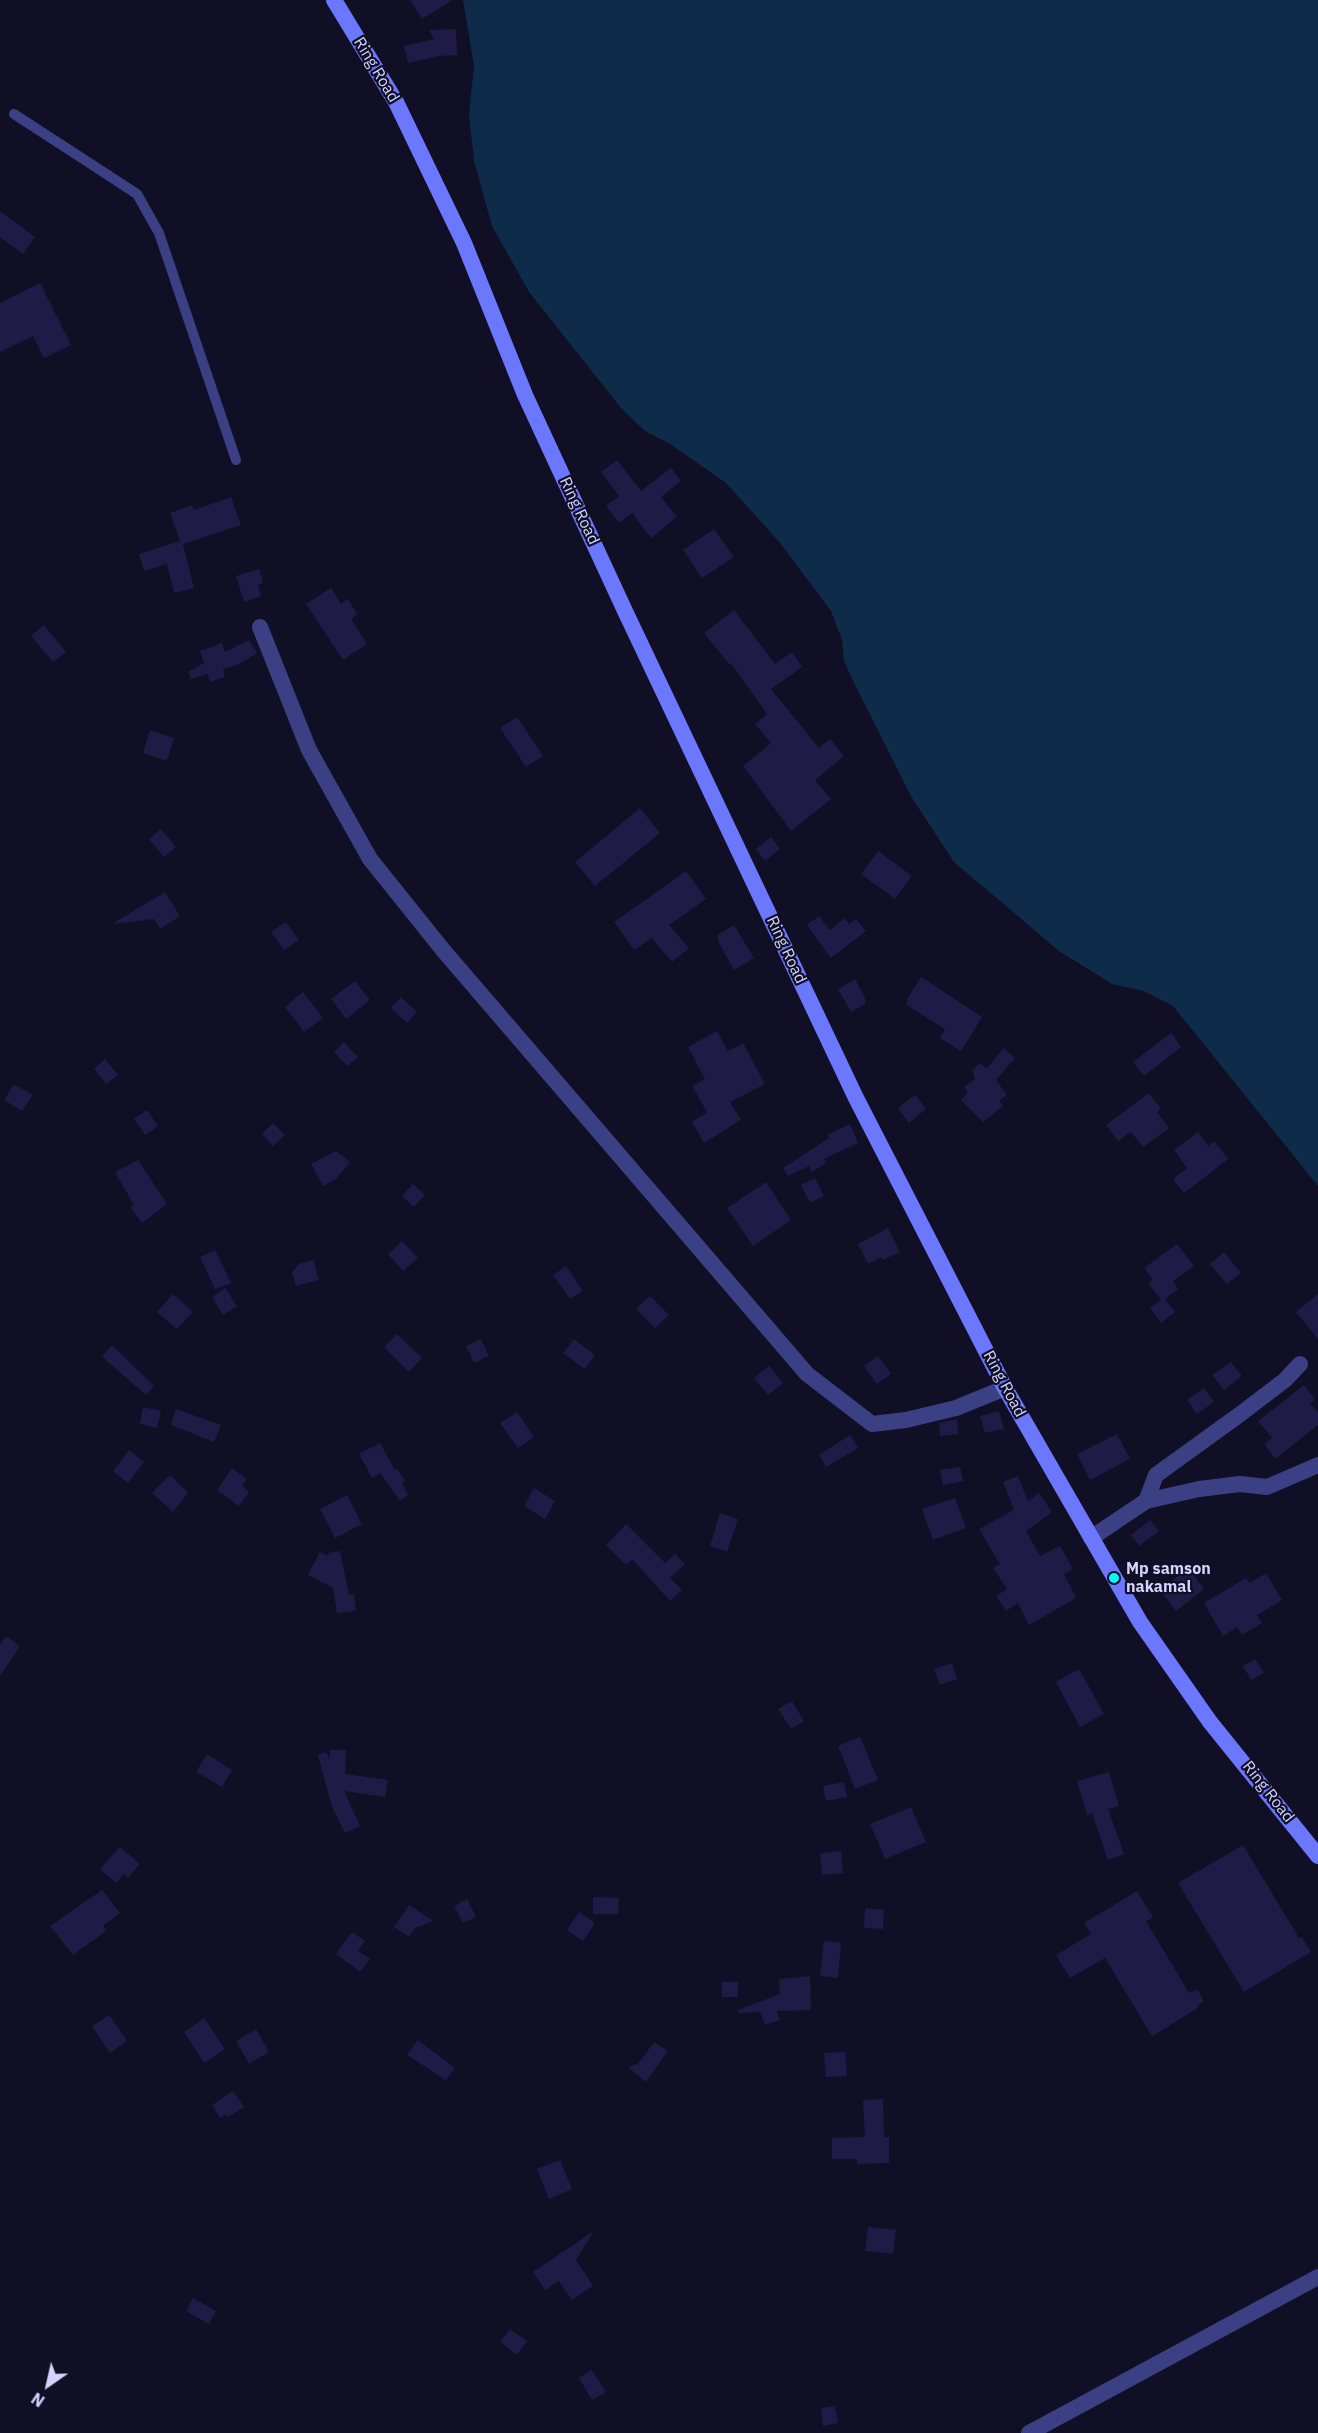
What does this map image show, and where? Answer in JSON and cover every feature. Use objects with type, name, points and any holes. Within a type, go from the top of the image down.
[{"type":"main road","name":"Ring Road","points":[[334,0],[396,102],[464,243],[525,396],[640,643],[856,1098],[1005,1388],[1140,1622],[1188,1692],[1318,1856]]},
{"type":"street","points":[[260,627],[309,750],[370,859],[443,950],[807,1374],[872,1424],[906,1420],[956,1408],[1005,1388]]},
{"type":"street","points":[[1146,1500],[1156,1476],[1285,1380],[1300,1364]]},
{"type":"street","points":[[1091,1538],[1146,1500],[1240,1484],[1267,1487],[1318,1465]]},
{"type":"street","points":[[1029,2433],[1318,2277]]},
{"type":"lane","points":[[14,114],[137,194],[159,233],[236,460]]},
{"type":"water","points":[[463,0],[1318,0],[1318,1186],[1173,1006],[1144,991],[1112,984],[1059,951],[954,862],[912,798],[855,685],[844,661],[842,640],[831,611],[780,543],[726,483],[670,444],[645,431],[621,408],[529,292],[492,226],[474,161],[469,115],[474,66]]},
{"type":"building","points":[[410,0],[453,0],[422,19]]},
{"type":"building","points":[[456,29],[457,55],[439,56],[408,63],[404,46],[434,39],[429,30]]},
{"type":"building","points":[[0,211],[35,237],[23,254],[0,237]]},
{"type":"building","points":[[40,283],[71,345],[44,358],[33,336],[0,352],[0,303]]},
{"type":"building","points":[[617,460],[641,491],[671,468],[681,481],[661,497],[677,517],[651,538],[632,513],[619,523],[606,506],[619,496],[601,472]]},
{"type":"building","points":[[231,497],[241,525],[183,544],[194,588],[174,593],[167,564],[144,571],[139,554],[180,541],[170,513],[192,505],[194,510]]},
{"type":"building","points":[[714,529],[734,557],[702,578],[683,550]]},
{"type":"building","points":[[259,569],[263,583],[258,585],[261,596],[244,602],[236,576]]},
{"type":"building","points":[[331,588],[341,604],[348,599],[357,614],[351,619],[367,644],[343,660],[306,604]]},
{"type":"building","points":[[734,610],[775,664],[792,652],[802,667],[771,689],[819,748],[830,739],[844,756],[815,780],[831,799],[791,831],[743,766],[771,743],[755,724],[767,714],[731,663],[729,664],[704,633]]},
{"type":"building","points":[[44,625],[66,652],[53,662],[31,636]]},
{"type":"building","points":[[249,640],[257,653],[237,665],[223,669],[225,677],[210,682],[207,674],[191,679],[188,672],[204,663],[200,651],[222,643],[225,652]]},
{"type":"building","points":[[517,717],[543,756],[526,767],[500,728]]},
{"type":"building","points":[[150,730],[174,738],[167,761],[143,753]]},
{"type":"building","points":[[640,808],[660,833],[595,886],[575,862]]},
{"type":"building","points":[[161,829],[176,847],[164,857],[149,839]]},
{"type":"building","points":[[771,837],[780,849],[765,861],[756,849]]},
{"type":"building","points":[[878,851],[912,876],[895,899],[861,874]]},
{"type":"building","points":[[686,871],[706,899],[669,925],[689,948],[672,962],[652,938],[634,950],[614,922]]},
{"type":"building","points":[[165,892],[180,916],[160,929],[154,919],[112,924]]},
{"type":"building","points":[[819,916],[830,930],[845,918],[849,924],[856,919],[866,931],[831,958],[807,925]]},
{"type":"building","points":[[286,922],[299,940],[284,950],[271,932]]},
{"type":"building","points":[[734,925],[754,958],[734,970],[718,941],[718,935]]},
{"type":"building","points":[[921,977],[982,1017],[961,1051],[940,1038],[945,1029],[907,1005],[907,999]]},
{"type":"building","points":[[855,979],[865,998],[865,1004],[851,1012],[838,989]]},
{"type":"building","points":[[355,981],[370,1000],[346,1019],[331,999]]},
{"type":"building","points":[[303,992],[323,1018],[304,1032],[285,1007]]},
{"type":"building","points":[[401,997],[417,1012],[407,1023],[391,1008]]},
{"type":"building","points":[[717,1031],[728,1051],[743,1043],[765,1084],[730,1102],[741,1120],[704,1143],[692,1122],[707,1112],[692,1086],[705,1079],[688,1047]]},
{"type":"building","points":[[1171,1033],[1181,1047],[1144,1076],[1133,1062]]},
{"type":"building","points":[[344,1042],[358,1057],[347,1066],[334,1052]]},
{"type":"building","points":[[1004,1048],[1015,1058],[996,1080],[1007,1095],[999,1101],[1003,1106],[983,1122],[961,1100],[968,1092],[964,1087],[975,1079],[972,1070],[981,1063],[986,1069]]},
{"type":"building","points":[[105,1059],[118,1075],[106,1084],[94,1069]]},
{"type":"building","points":[[14,1084],[33,1095],[22,1111],[4,1100]]},
{"type":"building","points":[[1149,1093],[1161,1109],[1157,1112],[1169,1128],[1143,1147],[1131,1132],[1118,1141],[1106,1125]]},
{"type":"building","points":[[915,1095],[926,1109],[909,1123],[898,1108]]},
{"type":"building","points":[[147,1110],[158,1126],[145,1135],[134,1119]]},
{"type":"building","points":[[273,1123],[285,1135],[273,1146],[262,1134]]},
{"type":"building","points":[[850,1124],[858,1143],[824,1159],[826,1163],[812,1172],[809,1166],[788,1176],[783,1168],[829,1138],[827,1135]]},
{"type":"building","points":[[1198,1132],[1208,1146],[1214,1141],[1228,1159],[1184,1193],[1173,1179],[1187,1168],[1174,1150]]},
{"type":"building","points":[[336,1151],[350,1162],[336,1179],[323,1186],[311,1164]]},
{"type":"building","points":[[138,1160],[167,1204],[142,1223],[130,1207],[134,1205],[115,1172]]},
{"type":"building","points":[[815,1178],[824,1196],[810,1203],[801,1185]]},
{"type":"building","points":[[766,1182],[791,1220],[753,1246],[727,1208]]},
{"type":"building","points":[[413,1184],[425,1195],[414,1207],[402,1196]]},
{"type":"building","points":[[888,1228],[900,1252],[883,1260],[881,1257],[868,1264],[858,1244]]},
{"type":"building","points":[[402,1241],[418,1258],[403,1271],[388,1254]]},
{"type":"building","points":[[1177,1244],[1194,1266],[1173,1281],[1178,1289],[1165,1299],[1175,1312],[1161,1323],[1150,1308],[1161,1300],[1148,1283],[1153,1280],[1144,1268]]},
{"type":"building","points":[[215,1250],[231,1283],[215,1289],[200,1257]]},
{"type":"building","points":[[1224,1252],[1241,1273],[1227,1284],[1210,1264]]},
{"type":"building","points":[[313,1260],[319,1280],[296,1286],[292,1272],[299,1264]]},
{"type":"building","points":[[566,1266],[583,1291],[570,1299],[553,1275]]},
{"type":"building","points":[[225,1288],[237,1306],[223,1315],[212,1297]]},
{"type":"building","points":[[173,1294],[193,1312],[177,1329],[157,1312]]},
{"type":"building","points":[[1318,1294],[1318,1339],[1296,1312]]},
{"type":"building","points":[[650,1296],[669,1315],[655,1328],[636,1309]]},
{"type":"building","points":[[397,1334],[422,1358],[409,1372],[384,1347]]},
{"type":"building","points":[[481,1339],[489,1356],[474,1363],[466,1346]]},
{"type":"building","points":[[574,1339],[595,1355],[585,1369],[563,1353]]},
{"type":"building","points":[[112,1345],[154,1386],[146,1395],[102,1357]]},
{"type":"building","points":[[878,1356],[891,1374],[877,1384],[864,1366]]},
{"type":"building","points":[[1231,1362],[1242,1376],[1224,1390],[1212,1375]]},
{"type":"building","points":[[769,1366],[783,1383],[768,1395],[754,1378]]},
{"type":"building","points":[[1304,1385],[1315,1399],[1310,1403],[1318,1412],[1318,1425],[1275,1459],[1264,1444],[1272,1438],[1258,1421]]},
{"type":"building","points":[[1204,1388],[1214,1402],[1197,1414],[1187,1400]]},
{"type":"building","points":[[143,1407],[161,1411],[157,1428],[140,1424]]},
{"type":"building","points":[[176,1409],[221,1425],[214,1442],[171,1425]]},
{"type":"building","points":[[999,1411],[1004,1429],[985,1433],[980,1416]]},
{"type":"building","points":[[517,1412],[534,1437],[518,1448],[500,1423]]},
{"type":"building","points":[[957,1419],[958,1434],[940,1436],[939,1423]]},
{"type":"building","points":[[1117,1434],[1130,1459],[1090,1480],[1077,1454]]},
{"type":"building","points":[[850,1435],[858,1448],[826,1467],[819,1455]]},
{"type":"building","points":[[380,1443],[395,1470],[397,1469],[405,1481],[402,1483],[408,1495],[400,1501],[380,1473],[372,1478],[359,1454]]},
{"type":"building","points":[[129,1450],[144,1462],[128,1483],[113,1471]]},
{"type":"building","points":[[960,1467],[963,1481],[943,1485],[940,1470]]},
{"type":"building","points":[[232,1468],[247,1479],[242,1486],[249,1492],[239,1506],[217,1490]]},
{"type":"building","points":[[170,1475],[188,1493],[173,1512],[152,1493]]},
{"type":"building","points":[[1018,1476],[1028,1501],[1039,1493],[1052,1512],[1026,1531],[1040,1556],[1060,1546],[1073,1569],[1064,1574],[1076,1598],[1029,1625],[1018,1603],[1006,1611],[996,1596],[1007,1589],[993,1568],[1000,1564],[979,1529],[1014,1510],[1003,1482]]},
{"type":"building","points":[[534,1488],[555,1501],[545,1519],[524,1506]]},
{"type":"building","points":[[347,1495],[362,1524],[335,1538],[320,1509]]},
{"type":"building","points":[[955,1498],[966,1528],[933,1540],[922,1509]]},
{"type":"building","points":[[720,1513],[738,1519],[727,1552],[710,1546]]},
{"type":"building","points":[[1150,1520],[1159,1531],[1139,1546],[1131,1535]]},
{"type":"building","points":[[626,1524],[665,1563],[675,1554],[685,1564],[670,1578],[682,1590],[670,1601],[632,1559],[626,1565],[606,1545]]},
{"type":"building","points":[[340,1551],[349,1595],[354,1594],[356,1611],[337,1613],[333,1588],[308,1575],[320,1552],[329,1556],[328,1553]]},
{"type":"building","points":[[1188,1568],[1204,1589],[1176,1611],[1160,1590]]},
{"type":"building","points":[[1266,1573],[1282,1600],[1257,1615],[1262,1623],[1242,1635],[1237,1627],[1223,1636],[1204,1603],[1246,1578],[1250,1583]]},
{"type":"building","points":[[6,1636],[20,1646],[0,1676],[0,1645]]},
{"type":"building","points":[[1255,1659],[1264,1673],[1251,1680],[1243,1666]]},
{"type":"building","points":[[952,1663],[957,1679],[940,1685],[934,1669]]},
{"type":"building","points":[[1079,1669],[1104,1714],[1080,1727],[1056,1682]]},
{"type":"building","points":[[792,1701],[804,1721],[791,1729],[778,1709]]},
{"type":"building","points":[[860,1737],[878,1780],[855,1789],[838,1746]]},
{"type":"building","points":[[330,1750],[346,1750],[345,1774],[388,1780],[385,1797],[344,1791],[360,1826],[345,1833],[332,1807],[318,1755],[326,1752],[330,1760]]},
{"type":"building","points":[[207,1754],[232,1770],[222,1787],[196,1772]]},
{"type":"building","points":[[1109,1772],[1119,1806],[1108,1809],[1124,1854],[1108,1860],[1092,1813],[1087,1815],[1077,1781]]},
{"type":"building","points":[[844,1782],[847,1797],[826,1801],[823,1786]]},
{"type":"building","points":[[911,1807],[926,1842],[885,1859],[870,1824]]},
{"type":"building","points":[[1243,1845],[1299,1938],[1302,1937],[1311,1952],[1244,1992],[1178,1883]]},
{"type":"building","points":[[120,1847],[140,1864],[128,1878],[124,1874],[116,1883],[100,1869]]},
{"type":"building","points":[[841,1851],[843,1873],[822,1875],[820,1853]]},
{"type":"building","points":[[102,1890],[120,1913],[103,1926],[106,1931],[73,1955],[50,1926]]},
{"type":"building","points":[[1137,1891],[1153,1917],[1146,1921],[1189,1993],[1197,1989],[1204,2001],[1197,2006],[1198,2008],[1152,2036],[1105,1958],[1070,1978],[1056,1955],[1091,1934],[1084,1923]]},
{"type":"building","points":[[593,1897],[619,1898],[618,1914],[593,1914]]},
{"type":"building","points":[[467,1899],[476,1917],[463,1923],[454,1906]]},
{"type":"building","points":[[409,1905],[433,1921],[415,1928],[409,1937],[394,1927]]},
{"type":"building","points":[[865,1908],[884,1910],[883,1929],[864,1928]]},
{"type":"building","points":[[579,1912],[595,1923],[583,1941],[567,1930]]},
{"type":"building","points":[[352,1932],[365,1941],[358,1951],[370,1959],[360,1972],[336,1954]]},
{"type":"building","points":[[824,1941],[841,1943],[838,1978],[820,1976]]},
{"type":"building","points":[[810,1976],[811,2010],[777,2011],[780,2020],[765,2025],[760,2012],[739,2013],[738,2010],[780,1994],[779,1979]]},
{"type":"building","points":[[722,1982],[738,1982],[738,1997],[722,1997]]},
{"type":"building","points":[[109,2015],[127,2041],[110,2053],[92,2026]]},
{"type":"building","points":[[204,2018],[225,2049],[204,2063],[184,2032]]},
{"type":"building","points":[[256,2029],[269,2052],[249,2064],[236,2041]]},
{"type":"building","points":[[418,2040],[455,2068],[446,2080],[407,2055]]},
{"type":"building","points":[[654,2042],[668,2051],[646,2082],[628,2067],[638,2064]]},
{"type":"building","points":[[845,2052],[847,2076],[826,2077],[824,2053]]},
{"type":"building","points":[[233,2091],[244,2107],[228,2117],[226,2114],[220,2118],[212,2105]]},
{"type":"building","points":[[883,2099],[884,2137],[889,2137],[889,2163],[857,2164],[857,2159],[832,2159],[832,2138],[865,2137],[863,2100]]},
{"type":"building","points":[[560,2160],[572,2189],[549,2199],[537,2169]]},
{"type":"building","points":[[868,2227],[896,2230],[893,2254],[865,2251]]},
{"type":"building","points":[[594,2231],[576,2260],[593,2286],[572,2300],[559,2281],[545,2290],[533,2272]]},
{"type":"building","points":[[193,2298],[216,2311],[209,2324],[186,2311]]},
{"type":"building","points":[[510,2329],[527,2341],[517,2355],[500,2342]]},
{"type":"building","points":[[592,2370],[606,2392],[592,2400],[579,2378]]},
{"type":"building","points":[[835,2406],[838,2423],[823,2426],[821,2408]]},
{"type":"place","name":"Mp samson nakamal","points":[[1114,1578]]}]
